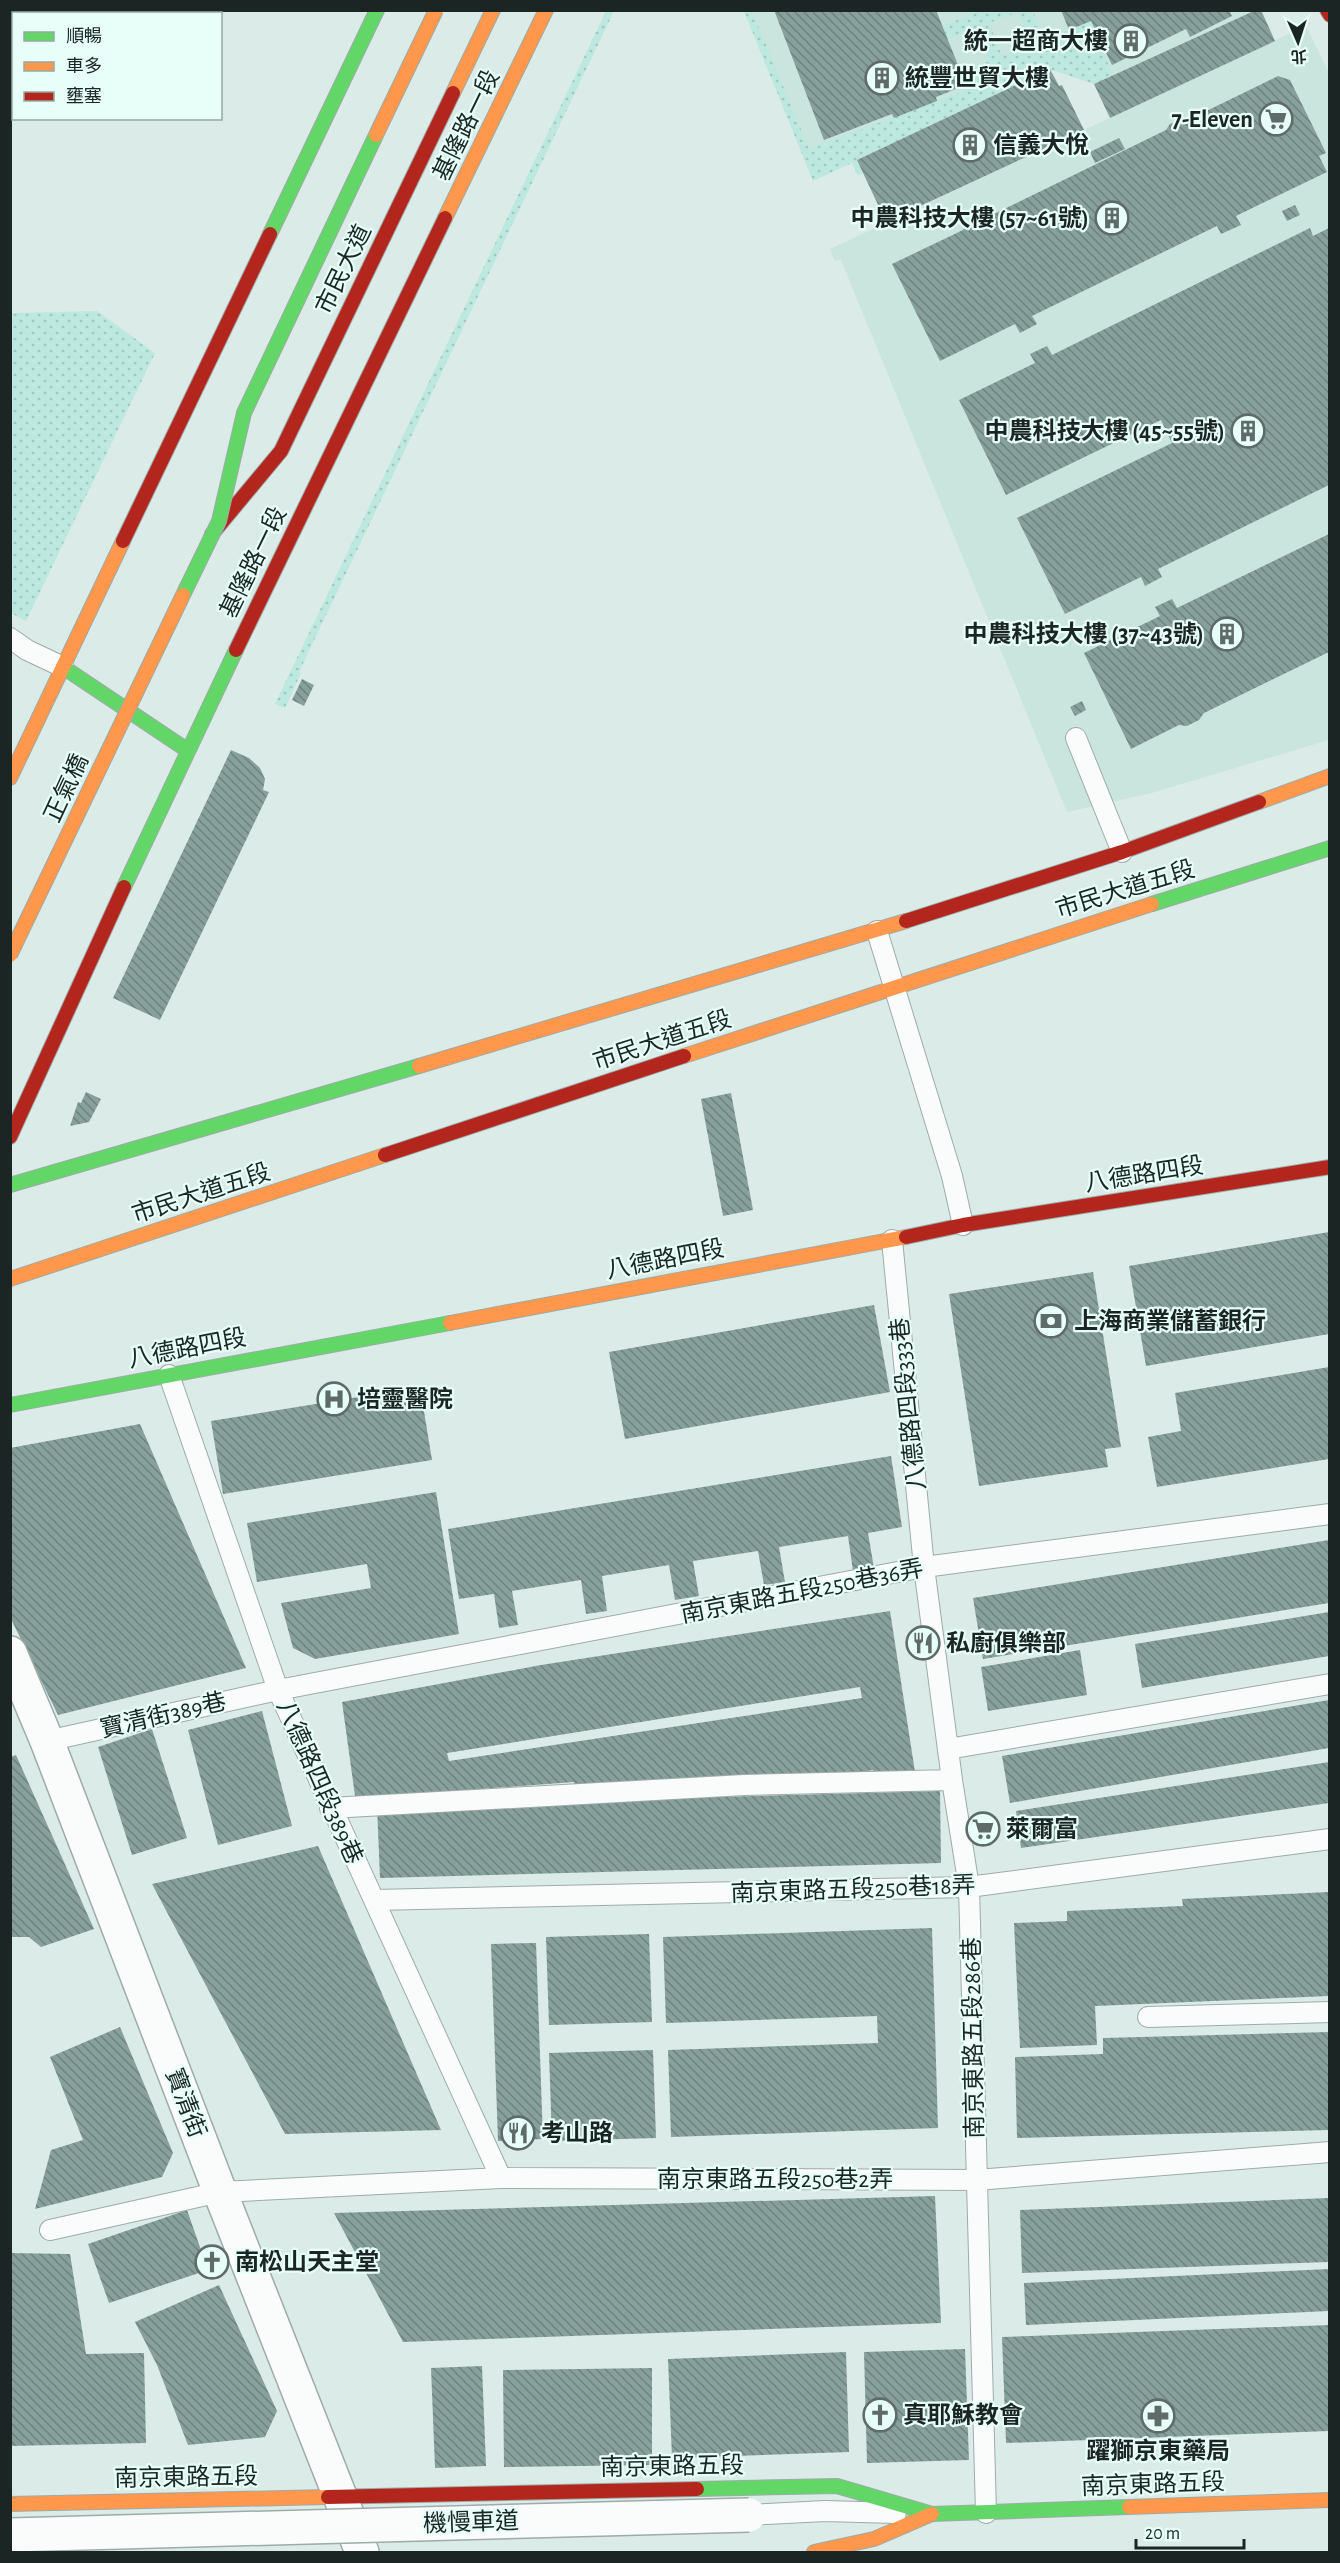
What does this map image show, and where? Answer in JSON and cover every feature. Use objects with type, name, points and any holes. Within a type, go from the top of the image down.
[{"type":"main road","points":[[10,778],[377,10]]},
{"type":"main road","points":[[216,527],[244,413],[436,10]]},
{"type":"main road","name":"市民大道","points":[[216,527],[287,439],[492,10]]},
{"type":"main road","name":"基隆路一段","points":[[10,1137],[187,750],[546,10]]},
{"type":"main road","points":[[1327,10],[1329,15]]},
{"type":"main road","name":"正氣橋","points":[[10,957],[216,527]]},
{"type":"main road","points":[[63,667],[187,750]]},
{"type":"main road","name":"市民大道五段","points":[[10,1185],[877,931],[1122,852],[1329,776]]},
{"type":"main road","name":"市民大道五段","points":[[10,1279],[894,987],[1329,848]]},
{"type":"main road","name":"八德路四段","points":[[10,1405],[963,1225],[1329,1167]]},
{"type":"main road","name":"南京東路五段","points":[[10,2504],[837,2486],[932,2514],[1329,2500]]},
{"type":"main road","points":[[814,2553],[874,2539],[932,2514]]},
{"type":"street","name":"寶清街","points":[[10,1653],[47,1741],[219,2192],[362,2553]]},
{"type":"street","name":"機慢車道","points":[[10,2535],[749,2515]]},
{"type":"lane","points":[[10,638],[27,650],[63,667]]},
{"type":"lane","points":[[1076,738],[1122,852]]},
{"type":"lane","points":[[877,931],[952,1176],[963,1225]]},
{"type":"lane","name":"八德路四段333巷","points":[[892,1240],[924,1567]]},
{"type":"lane","name":"八德路四段389巷","points":[[168,1375],[278,1690],[501,2178]]},
{"type":"lane","name":"南京東路五段250巷36弄","points":[[278,1690],[924,1567],[1329,1514]]},
{"type":"lane","name":"南京東路五段286巷","points":[[924,1567],[952,1780],[969,1887],[986,2513]]},
{"type":"lane","points":[[948,1749],[1329,1684]]},
{"type":"lane","name":"寶清街389巷","points":[[47,1741],[278,1690]]},
{"type":"lane","points":[[330,1808],[744,1785],[952,1780]]},
{"type":"lane","name":"南京東路五段250巷18弄","points":[[374,1899],[969,1887],[1329,1839]]},
{"type":"lane","points":[[1148,2017],[1329,2012]]},
{"type":"lane","name":"南京東路五段250巷2弄","points":[[50,2230],[219,2192],[501,2178],[976,2180],[1329,2152]]},
{"type":"lane","name":"機慢車道","points":[[749,2515],[825,2511],[932,2514]]},
{"type":"shaded area","points":[[606,11],[614,11],[299,672],[301,673],[285,708],[275,704]]},
{"type":"shaded area","name":"統豐世貿大樓","points":[[744,11],[1256,11],[1094,84],[1042,67],[806,163]]},
{"type":"shaded area","points":[[744,11],[752,11],[809,149],[967,90],[961,72],[988,61],[976,29],[947,39],[942,26],[970,15],[969,11],[1033,11],[1044,40],[1091,21],[1113,76],[1094,84],[1050,69],[857,160],[863,173],[858,176],[852,163],[813,181]],"holes":[[[1018,12],[1031,44],[1002,56],[989,23]]]},
{"type":"shaded area","points":[[1306,26],[1330,75],[1329,740],[1152,793],[1067,812],[841,260],[835,261],[830,249]]},
{"type":"shaded area","points":[[97,311],[155,353],[26,621],[11,613],[11,313]]},
{"type":"building","name":"統豐世貿大樓","points":[[774,10],[936,10],[966,85],[936,97],[937,101],[894,118],[892,114],[824,140]]},
{"type":"building","name":"統一超商大樓","points":[[1061,10],[1229,10],[1232,16],[1190,37],[1186,29],[1112,65],[1091,21],[1069,30]]},
{"type":"building","points":[[1256,10],[1261,10],[1275,41],[1110,118],[1094,84]]},
{"type":"building","name":"信義大悅","points":[[1050,69],[1059,86],[1062,85],[1084,130],[886,222],[857,160]]},
{"type":"building","name":"中農科技大樓 (57~61號)","points":[[1278,76],[1290,80],[1326,153],[1319,156],[1327,172],[1236,216],[1241,225],[1221,234],[1217,226],[1032,316],[1037,324],[1020,333],[1015,324],[940,361],[892,264],[963,230],[967,224],[979,218],[986,218],[1166,130],[1170,124],[1183,118],[1190,119]]},
{"type":"building","points":[[1119,138],[1125,149],[1095,163],[1090,152]]},
{"type":"building","points":[[1295,205],[1300,215],[1287,221],[1282,211]]},
{"type":"building","name":"中農科技大樓 (45~55號)","points":[[1310,228],[1313,236],[1329,228],[1329,485],[1158,569],[1162,577],[1145,586],[1141,577],[1065,614],[1017,518],[1172,443],[1161,420],[1006,495],[959,400],[1035,363],[1030,354],[1047,346],[1052,355]]},
{"type":"building","name":"中農科技大樓 (37~43號)","points":[[1329,534],[1329,652],[1204,713],[1199,720],[1187,726],[1179,725],[1131,749],[1084,653],[1160,616],[1155,607],[1172,599],[1177,608]]},
{"type":"building","points":[[302,679],[314,685],[304,706],[292,700]]},
{"type":"building","points":[[1082,701],[1086,710],[1075,716],[1070,707]]},
{"type":"building","points":[[231,750],[249,758],[260,768],[265,779],[263,790],[269,792],[160,1020],[113,998]]},
{"type":"building","points":[[86,1092],[101,1099],[89,1122],[70,1126],[78,1102],[81,1103]]},
{"type":"building","points":[[731,1093],[753,1210],[723,1216],[701,1099]]},
{"type":"building","points":[[1329,1232],[1329,1334],[1146,1366],[1129,1266]]},
{"type":"building","points":[[1093,1272],[1121,1447],[1105,1449],[1108,1467],[979,1486],[949,1294]]},
{"type":"building","points":[[874,1305],[890,1392],[625,1439],[609,1352]]},
{"type":"building","points":[[1329,1367],[1329,1459],[1157,1487],[1148,1437],[1181,1431],[1175,1393]]},
{"type":"building","points":[[420,1387],[432,1460],[223,1494],[211,1421]]},
{"type":"building","points":[[140,1424],[246,1668],[58,1715],[10,1617],[10,1448]]},
{"type":"building","points":[[891,1456],[902,1527],[868,1533],[874,1568],[853,1571],[848,1536],[779,1547],[785,1582],[764,1585],[758,1551],[693,1561],[699,1596],[675,1600],[669,1565],[602,1576],[607,1611],[586,1614],[581,1580],[512,1591],[518,1625],[499,1628],[494,1594],[459,1599],[448,1529]]},
{"type":"building","points":[[436,1492],[459,1634],[315,1659],[293,1648],[281,1603],[371,1588],[367,1564],[257,1582],[247,1523]]},
{"type":"building","points":[[1329,1540],[1329,1603],[983,1659],[973,1598]]},
{"type":"building","points":[[890,1611],[915,1772],[874,1779],[873,1770],[783,1785],[576,1797],[574,1782],[455,1791],[356,1803],[342,1702],[541,1665]],"holes":[[[860,1687],[862,1698],[449,1761],[447,1753]]]},
{"type":"building","points":[[1329,1612],[1329,1656],[1142,1688],[1135,1644]]},
{"type":"building","points":[[1080,1650],[1087,1695],[988,1711],[981,1667]]},
{"type":"building","points":[[1329,1700],[1329,1748],[1010,1803],[1002,1756]]},
{"type":"building","points":[[262,1711],[292,1826],[218,1845],[188,1730]]},
{"type":"building","points":[[152,1729],[187,1838],[132,1855],[98,1747]]},
{"type":"building","points":[[16,1755],[94,1929],[41,1947],[29,1937],[10,1937],[10,1757]]},
{"type":"building","points":[[1329,1762],[1329,1803],[1021,1848],[1016,1811]]},
{"type":"building","points":[[940,1791],[941,1863],[380,1878],[377,1806]]},
{"type":"building","points":[[318,1846],[441,2130],[285,2134],[152,1884]]},
{"type":"building","points":[[1329,1892],[1329,1996],[1095,2006],[1097,2045],[1020,2048],[1014,1923],[1067,1921],[1067,1911],[1183,1906],[1182,1899]]},
{"type":"building","points":[[932,1928],[938,2128],[671,2137],[668,2050],[878,2043],[877,2016],[666,2023],[663,1937]]},
{"type":"building","points":[[649,1934],[652,2022],[549,2025],[546,1937]]},
{"type":"building","points":[[536,1943],[543,2139],[498,2141],[491,1944]]},
{"type":"building","points":[[120,2027],[173,2153],[162,2177],[35,2209],[51,2150],[83,2140],[50,2057]]},
{"type":"building","points":[[1329,2032],[1329,2130],[1017,2138],[1015,2057],[1103,2054],[1103,2038]]},
{"type":"building","points":[[653,2050],[656,2138],[552,2141],[549,2053]]},
{"type":"building","points":[[935,2196],[941,2323],[403,2342],[334,2213]]},
{"type":"building","points":[[1329,2198],[1329,2262],[1022,2273],[1020,2210]]},
{"type":"building","points":[[187,2210],[208,2270],[109,2303],[88,2244]]},
{"type":"building","points":[[10,2253],[70,2254],[86,2354],[144,2353],[146,2443],[10,2446]]},
{"type":"building","points":[[1329,2269],[1329,2311],[1026,2325],[1024,2283]]},
{"type":"building","points":[[219,2285],[277,2411],[265,2437],[188,2445],[157,2365],[135,2322]]},
{"type":"building","points":[[1329,2325],[1329,2431],[1006,2443],[1002,2337]]},
{"type":"building","points":[[965,2349],[969,2460],[867,2463],[864,2352]]},
{"type":"building","points":[[846,2352],[849,2452],[672,2458],[668,2359]]},
{"type":"building","points":[[482,2366],[486,2466],[435,2468],[431,2368]]},
{"type":"building","points":[[652,2368],[652,2465],[504,2467],[503,2370]]},
{"type":"traffic: fast","points":[[270,234],[377,10]]},
{"type":"traffic: fast","points":[[183,595],[219,521],[244,413],[376,135]]},
{"type":"traffic: fast","points":[[124,887],[236,650]]},
{"type":"traffic: fast","points":[[63,667],[187,750]]},
{"type":"traffic: fast","points":[[1152,904],[1330,848]]},
{"type":"traffic: fast","points":[[10,1185],[419,1066]]},
{"type":"traffic: fast","points":[[10,1405],[450,1323]]},
{"type":"traffic: fast","points":[[697,2489],[837,2486],[932,2514],[1129,2507]]},
{"type":"traffic: slow","points":[[376,135],[436,10]]},
{"type":"traffic: slow","points":[[453,93],[493,10]]},
{"type":"traffic: slow","points":[[445,218],[546,10]]},
{"type":"traffic: slow","points":[[10,778],[123,541]]},
{"type":"traffic: slow","points":[[10,955],[183,595]]},
{"type":"traffic: slow","points":[[1259,802],[1330,776]]},
{"type":"traffic: slow","points":[[684,1056],[1152,904]]},
{"type":"traffic: slow","points":[[419,1066],[906,921]]},
{"type":"traffic: slow","points":[[10,1279],[385,1155]]},
{"type":"traffic: slow","points":[[450,1323],[906,1237]]},
{"type":"traffic: slow","points":[[10,2504],[328,2497]]},
{"type":"traffic: slow","points":[[1129,2507],[1330,2500]]},
{"type":"traffic: slow","points":[[814,2552],[874,2539],[932,2514]]},
{"type":"traffic: jam","points":[[1327,10],[1330,15]]},
{"type":"traffic: jam","points":[[212,534],[281,451],[453,93]]},
{"type":"traffic: jam","points":[[236,650],[445,218]]},
{"type":"traffic: jam","points":[[123,541],[270,234]]},
{"type":"traffic: jam","points":[[906,921],[1122,852],[1259,802]]},
{"type":"traffic: jam","points":[[10,1137],[124,887]]},
{"type":"traffic: jam","points":[[385,1155],[684,1056]]},
{"type":"traffic: jam","points":[[906,1237],[963,1225],[1330,1167]]},
{"type":"traffic: jam","points":[[328,2497],[697,2489]]},
{"type":"place","name":"統一超商大樓","points":[[1131,41]]},
{"type":"place","name":"統豐世貿大樓","points":[[882,78]]},
{"type":"place","name":"7-Eleven","points":[[1276,119]]},
{"type":"place","name":"信義大悅","points":[[970,145]]},
{"type":"place","name":"中農科技大樓 (57~61號)","points":[[1112,218]]},
{"type":"place","name":"中農科技大樓 (45~55號)","points":[[1248,431]]},
{"type":"place","name":"中農科技大樓 (37~43號)","points":[[1227,634]]},
{"type":"place","name":"上海商業儲蓄銀行","points":[[1051,1321]]},
{"type":"place","name":"培靈醫院","points":[[334,1399]]},
{"type":"place","name":"私廚俱樂部","points":[[923,1643]]},
{"type":"place","name":"萊爾富","points":[[983,1829]]},
{"type":"place","name":"考山路","points":[[518,2133]]},
{"type":"place","name":"南松山天主堂","points":[[212,2262]]},
{"type":"place","name":"真耶穌教會","points":[[880,2415]]},
{"type":"place","name":"躍獅京東藥局","points":[[1158,2416]]}]
